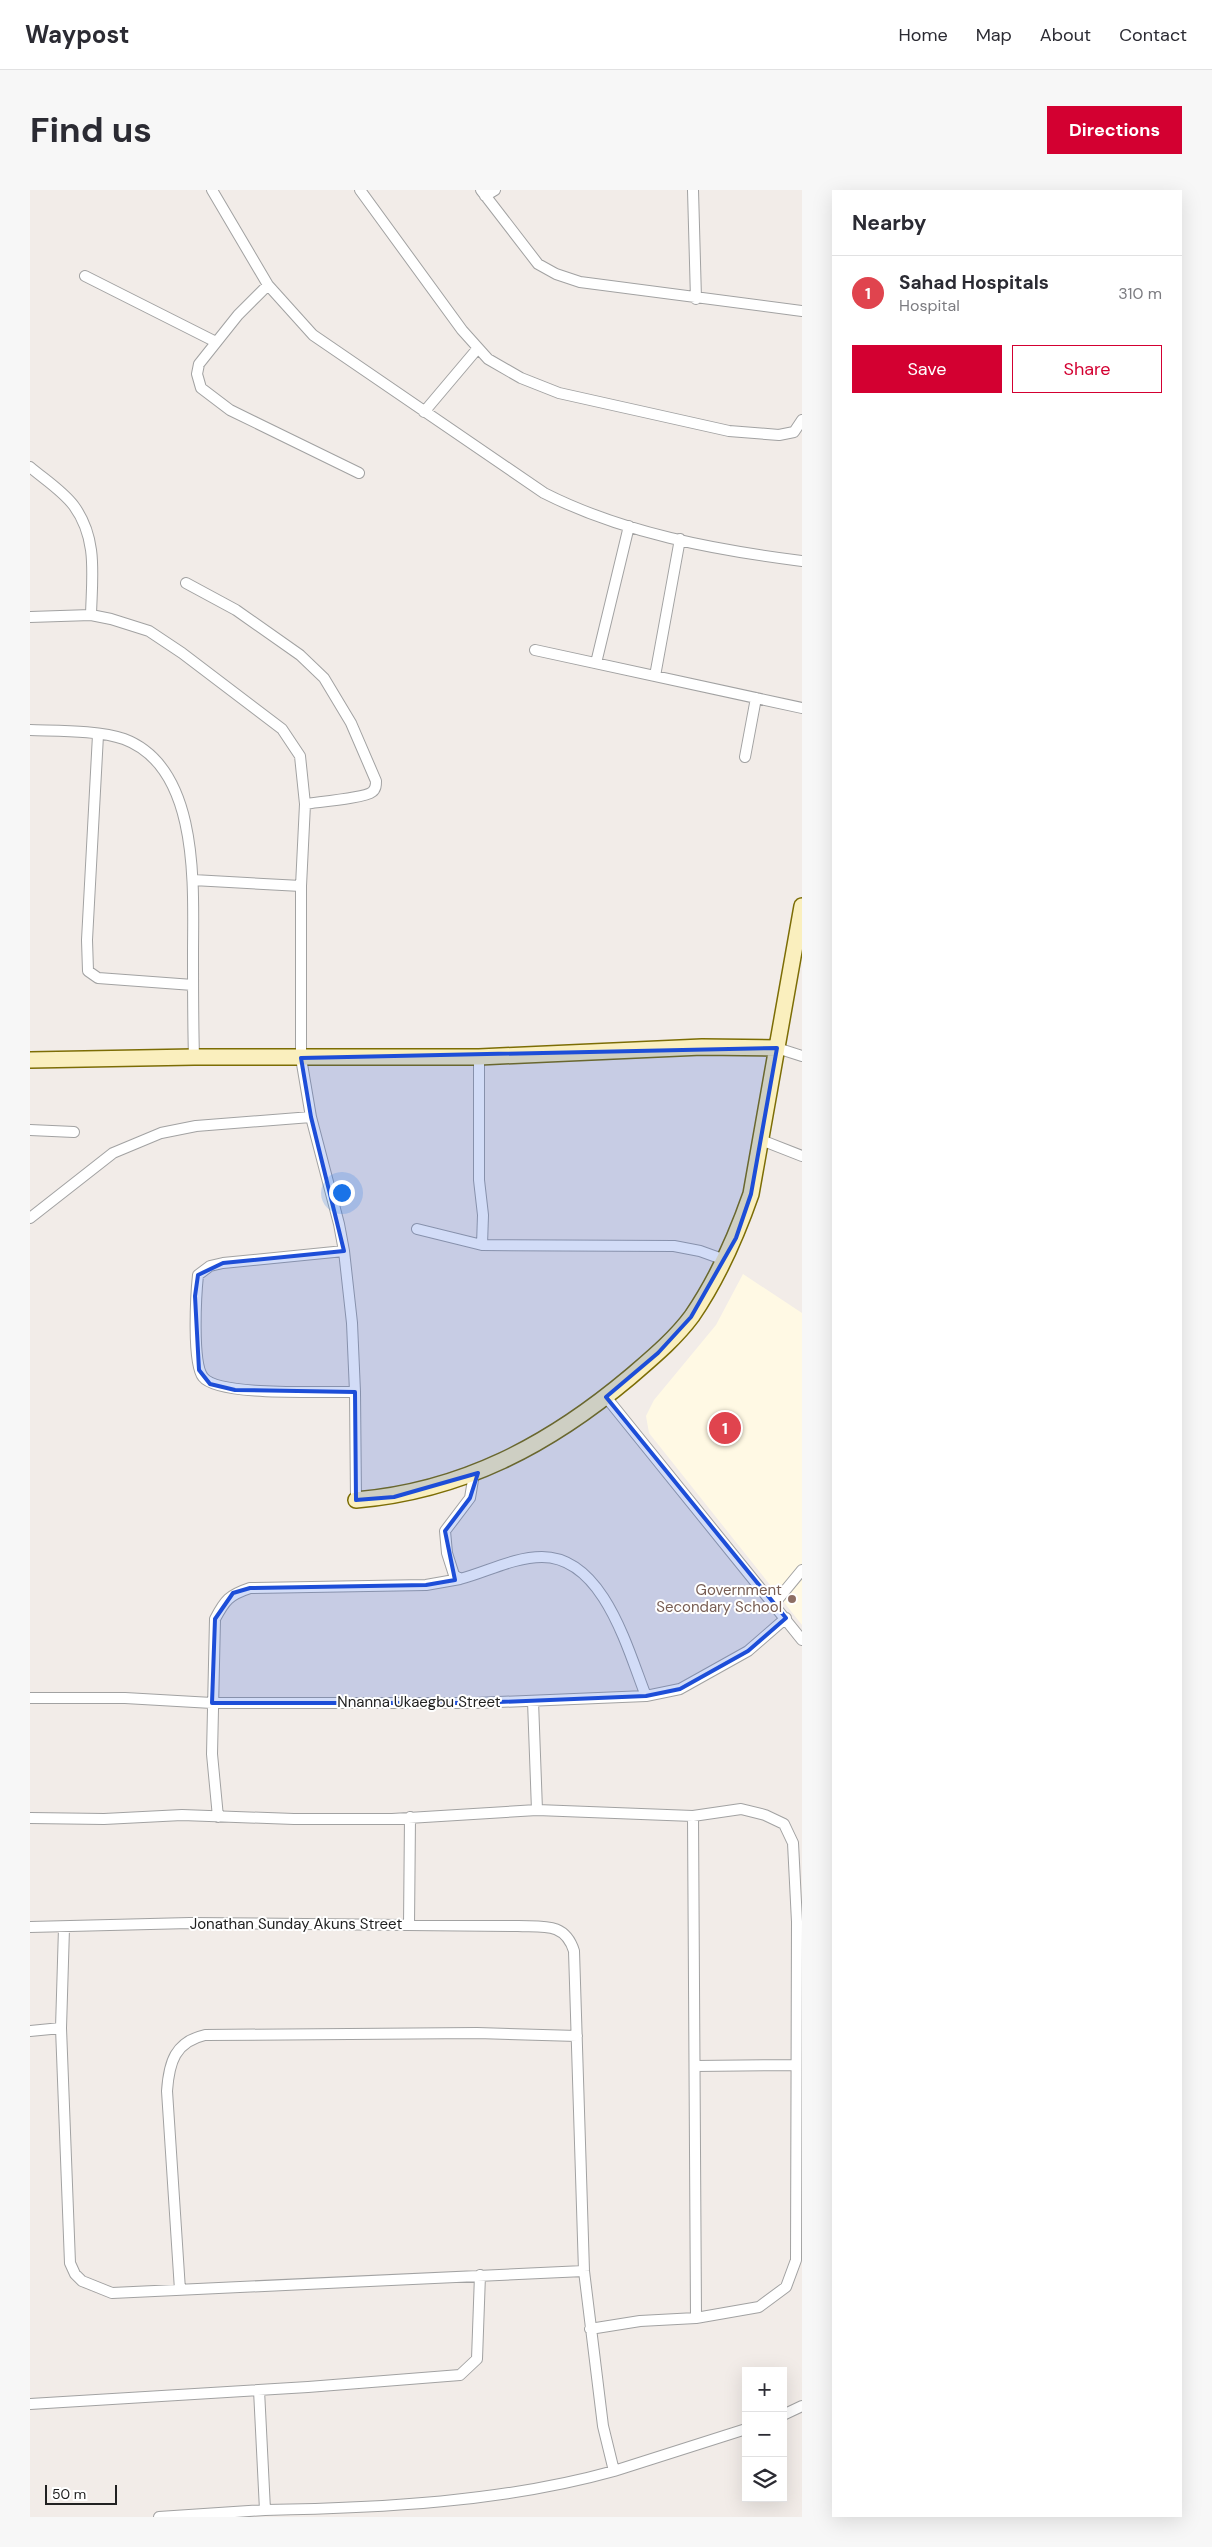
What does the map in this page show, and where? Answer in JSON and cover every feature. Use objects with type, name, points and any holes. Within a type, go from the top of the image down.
[{"type":"main road","points":[[356,1500],[394,1497],[474,1474],[510,1458],[546,1438],[606,1397],[658,1353],[691,1317],[736,1238],[750,1194],[799,939],[802,906]]},
{"type":"main road","points":[[30,1060],[194,1057],[479,1057],[702,1047],[777,1048]]},
{"type":"street","points":[[212,190],[268,285],[313,335],[544,492],[571,506],[629,526],[762,556],[802,561]]},
{"type":"street","points":[[360,190],[478,348],[488,359],[520,378],[559,393],[729,431],[770,434],[794,432],[802,420]]},
{"type":"street","points":[[495,190],[483,193],[538,264],[556,274],[580,282],[696,299],[802,311]]},
{"type":"street","points":[[693,190],[696,299]]},
{"type":"street","points":[[85,276],[216,342]]},
{"type":"street","points":[[268,285],[238,315],[199,364],[197,374],[202,388],[230,410],[359,473]]},
{"type":"street","points":[[424,412],[478,348]]},
{"type":"street","points":[[30,467],[73,504],[88,530],[93,553],[91,615]]},
{"type":"street","points":[[596,663],[629,526]]},
{"type":"street","points":[[655,676],[680,539]]},
{"type":"street","points":[[186,583],[236,610],[300,655],[324,678],[351,723],[376,785],[371,792],[362,795],[304,804]]},
{"type":"street","points":[[30,617],[91,615],[149,631],[182,653],[282,729],[300,756],[304,804],[301,1058],[310,1118],[339,1224],[344,1251],[352,1323],[356,1500]]},
{"type":"street","points":[[535,650],[802,708]]},
{"type":"street","points":[[745,757],[756,698]]},
{"type":"street","points":[[30,730],[98,735],[124,739],[142,750],[158,765],[174,788],[183,813],[190,843],[193,880],[194,1057]]},
{"type":"street","points":[[98,735],[86,949],[88,971],[98,978],[193,985]]},
{"type":"street","points":[[193,880],[302,886]]},
{"type":"street","points":[[777,1048],[802,1056]]},
{"type":"street","points":[[479,1057],[479,1180],[483,1215],[482,1246]]},
{"type":"street","points":[[30,1218],[113,1153],[161,1133],[196,1126],[310,1118]]},
{"type":"street","points":[[30,1130],[74,1132]]},
{"type":"street","points":[[760,1140],[802,1156]]},
{"type":"street","points":[[417,1229],[482,1246],[674,1246],[700,1251],[725,1260]]},
{"type":"street","points":[[344,1251],[223,1263],[210,1266],[198,1276],[195,1296],[199,1370],[210,1384],[235,1390],[355,1392]]},
{"type":"street","points":[[606,1397],[802,1640]]},
{"type":"street","points":[[460,1579],[454,1575],[452,1570],[447,1553],[445,1531],[470,1498],[474,1474]]},
{"type":"street","points":[[218,1817],[212,1754],[215,1619],[223,1604],[234,1594],[250,1588],[426,1585],[460,1579],[500,1565],[540,1557],[557,1558],[580,1572],[597,1586],[613,1611],[646,1696]]},
{"type":"street","points":[[774,1604],[802,1570]]},
{"type":"street","name":"Nnanna Ukaegbu Street","points":[[30,1698],[125,1698],[212,1704],[533,1701],[646,1696],[680,1688],[740,1656],[786,1618]]},
{"type":"street","points":[[533,1701],[537,1810]]},
{"type":"street","points":[[30,1818],[104,1819],[182,1815],[322,1819],[370,1817],[392,1819],[410,1816],[537,1810],[693,1816],[741,1809],[766,1815],[784,1824],[793,1842],[799,1946],[796,2065],[799,2235],[796,2260],[786,2287],[759,2307],[696,2318],[640,2321],[590,2329]]},
{"type":"street","points":[[409,1925],[410,1816]]},
{"type":"street","points":[[693,1816],[696,2318]]},
{"type":"street","name":"Jonathan Sunday Akuns Street","points":[[30,1927],[64,1928],[190,1923],[549,1927],[562,1931],[570,1937],[574,1951],[578,2036]]},
{"type":"street","points":[[64,1928],[61,2028],[70,2263],[74,2274],[82,2281],[112,2293],[480,2274],[584,2271]]},
{"type":"street","points":[[30,2031],[61,2028]]},
{"type":"street","points":[[180,2290],[167,2091],[168,2071],[173,2058],[183,2044],[193,2038],[205,2035],[477,2033],[578,2036],[584,2271],[604,2426],[614,2471]]},
{"type":"street","points":[[695,2066],[796,2065]]},
{"type":"street","points":[[30,2404],[260,2390],[460,2374],[477,2359],[480,2274]]},
{"type":"street","points":[[260,2390],[265,2510]]},
{"type":"street","points":[[787,2413],[802,2406]]},
{"type":"street","points":[[160,2517],[352,2506],[529,2491],[614,2471],[742,2430]]},
{"type":"highlighted area","points":[[777,1048],[751,1194],[736,1238],[691,1317],[658,1353],[606,1397],[786,1618],[748,1651],[680,1689],[646,1696],[475,1703],[212,1703],[215,1619],[233,1593],[250,1588],[426,1585],[455,1580],[445,1531],[470,1498],[478,1473],[394,1497],[356,1500],[355,1392],[235,1390],[210,1384],[199,1370],[195,1296],[198,1275],[223,1263],[344,1251],[311,1117],[301,1058]]},
{"type":"shaded area","points":[[743,1274],[802,1313],[802,1625],[649,1433],[646,1416],[654,1400],[716,1325]]},
{"type":"place","name":"Sahad Hospitals","points":[[725,1428]]},
{"type":"place","name":"Government Secondary School","points":[[792,1599]]}]
